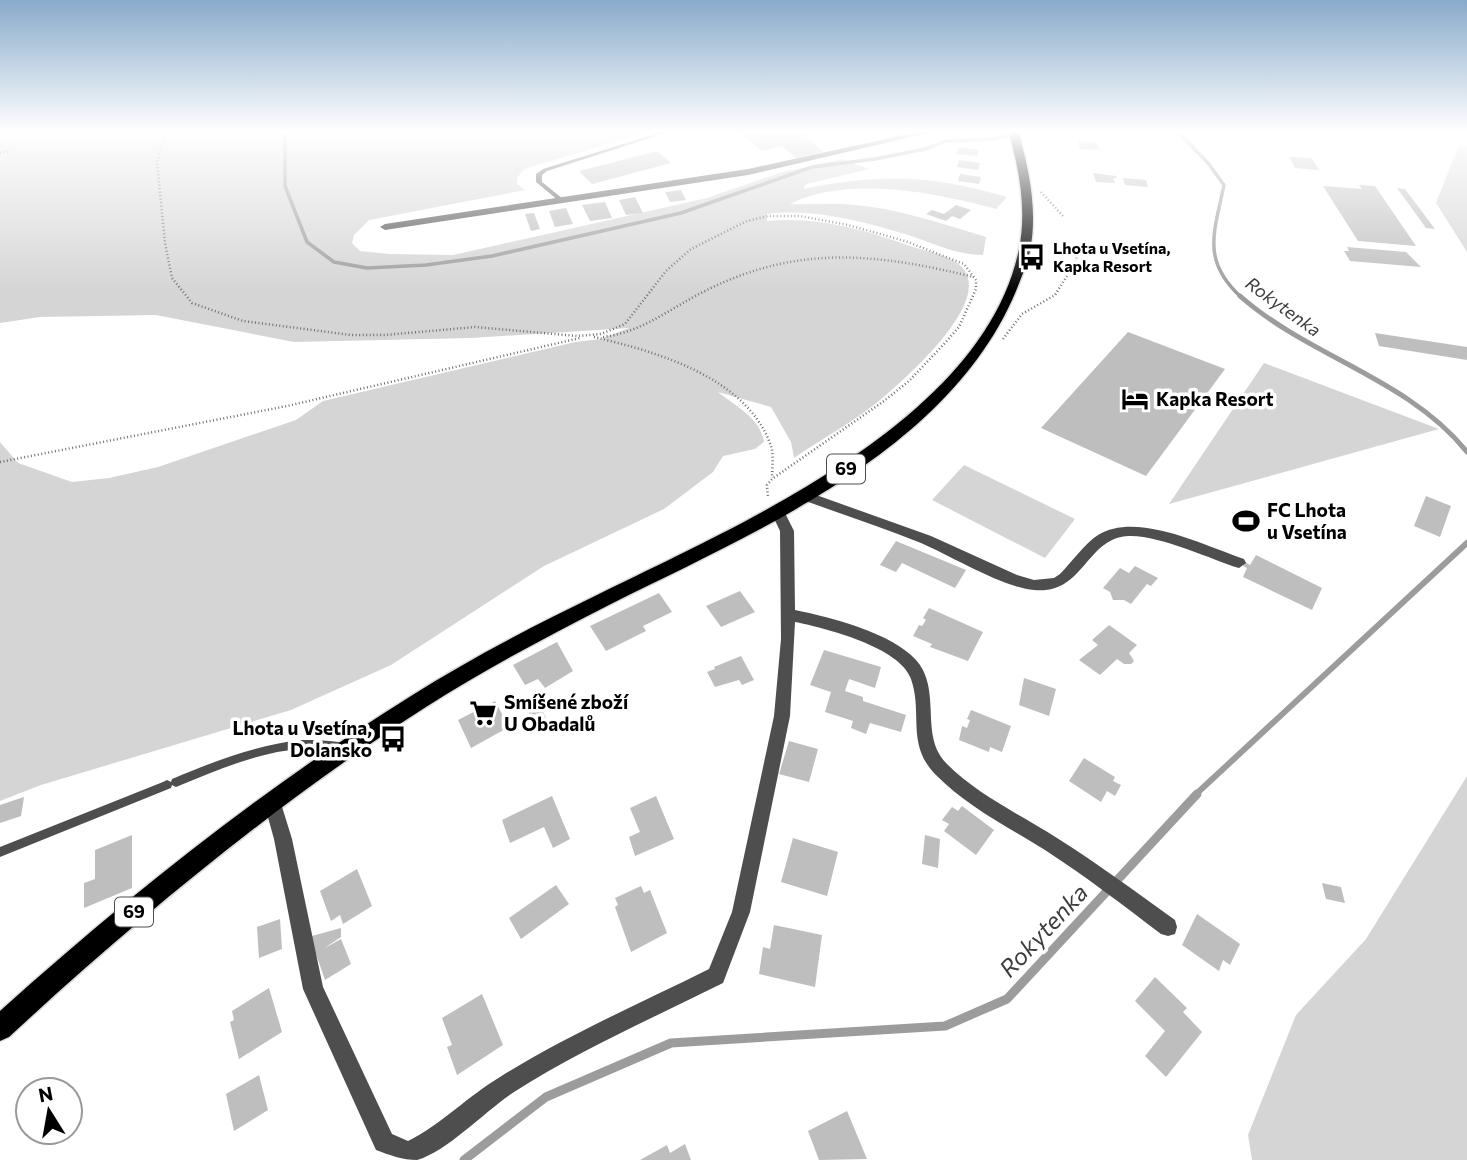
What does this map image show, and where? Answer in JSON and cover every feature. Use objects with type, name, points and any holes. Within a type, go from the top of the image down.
[{"type":"main road","name":"69","points":[[0,1028],[89,950],[273,803],[348,749],[491,657],[778,512],[876,449],[929,404],[967,363],[994,326],[1015,284],[1026,241],[1027,194],[1025,184]]},
{"type":"street","points":[[385,227],[667,184]]},
{"type":"street","points":[[806,496],[926,540],[1013,579],[1034,585],[1056,583],[1065,578],[1102,539],[1122,531],[1166,537],[1239,563]]},
{"type":"street","points":[[273,803],[283,839],[313,989],[384,1142],[410,1152],[429,1144],[504,1087],[570,1048],[716,976],[741,912],[782,716],[788,650],[787,531],[778,512]]},
{"type":"street","points":[[787,614],[812,620],[893,650],[911,663],[921,688],[922,730],[932,760],[970,793],[1095,874],[1168,927]]},
{"type":"lane","points":[[540,184],[561,200]]},
{"type":"lane","points":[[0,852],[267,748],[313,744],[348,749]]},
{"type":"path","points":[[159,184],[164,243],[172,278],[192,303],[243,321],[330,333],[385,335],[475,327],[589,336],[655,353],[686,367],[741,401],[765,426],[775,453],[772,479],[766,492],[778,512]]},
{"type":"path","points":[[0,462],[287,406],[589,336],[625,324],[642,308],[667,271],[691,249],[747,221],[768,216],[818,218],[896,238],[964,264],[974,277],[976,289],[959,327],[926,365],[858,422],[772,479]]},
{"type":"path","points":[[598,338],[615,337],[639,329],[719,284],[761,267],[799,258],[874,256],[916,262],[974,277]]},
{"type":"shaded area","points":[[0,184],[517,184],[525,190],[369,220],[354,235],[352,243],[360,251],[453,255],[707,198],[747,184],[806,184],[803,189],[830,184],[955,184],[1007,197],[996,209],[947,197],[865,189],[838,190],[813,195],[790,204],[847,204],[921,218],[986,237],[983,255],[952,250],[854,220],[819,214],[767,214],[767,221],[804,221],[841,226],[941,255],[961,266],[969,286],[956,320],[912,372],[864,412],[794,458],[791,442],[771,407],[718,392],[752,419],[762,433],[764,442],[755,449],[723,456],[713,472],[664,509],[544,566],[391,665],[291,710],[41,785],[0,801],[0,442],[18,463],[72,482],[109,478],[158,467],[296,420],[323,401],[575,342],[601,339],[629,328],[471,338],[294,342],[156,315],[40,317],[0,323]]},
{"type":"shaded area","points":[[1443,184],[1467,184],[1467,252],[1436,203]]},
{"type":"shaded area","points":[[1264,363],[1439,429],[1169,504]]},
{"type":"shaded area","points":[[964,465],[1075,519],[1045,558],[932,500]]},
{"type":"shaded area","points":[[1467,776],[1467,1160],[1252,1160],[1248,1135],[1296,1015],[1366,939]]},
{"type":"building","points":[[1147,184],[1148,187],[1125,185]]},
{"type":"building","points":[[1359,185],[1375,186],[1416,246],[1358,241],[1323,186],[1362,189]]},
{"type":"building","points":[[1397,188],[1405,189],[1435,229],[1426,228]]},
{"type":"building","points":[[681,190],[686,200],[670,202],[665,192]]},
{"type":"building","points":[[635,197],[643,213],[626,215],[619,200]]},
{"type":"building","points":[[605,202],[612,218],[590,221],[582,205]]},
{"type":"building","points":[[956,205],[971,210],[960,219],[952,216],[946,221],[926,214],[932,210],[944,214]]},
{"type":"building","points":[[566,208],[573,224],[555,227],[549,211]]},
{"type":"building","points":[[534,213],[540,229],[531,231],[525,214]]},
{"type":"building","points":[[1347,247],[1406,252],[1421,267],[1350,261],[1344,251],[1349,251]]},
{"type":"building","name":"Kapka Resort","points":[[1128,332],[1225,369],[1146,476],[1041,428]]},
{"type":"building","points":[[1375,333],[1467,347],[1467,360],[1379,346]]},
{"type":"building","points":[[1426,496],[1451,506],[1440,537],[1414,526]]},
{"type":"building","points":[[896,541],[966,570],[955,588],[902,563],[896,572],[880,565]]},
{"type":"building","points":[[1256,555],[1322,588],[1312,610],[1243,577],[1247,568],[1243,566],[1245,562],[1250,565]]},
{"type":"building","points":[[1135,566],[1158,578],[1151,586],[1147,584],[1131,604],[1124,600],[1113,600],[1110,592],[1103,588],[1120,568],[1129,573]]},
{"type":"building","points":[[740,591],[755,612],[721,627],[706,606]]},
{"type":"building","points":[[659,593],[672,612],[643,626],[646,631],[606,651],[590,626]]},
{"type":"building","points":[[929,608],[983,632],[968,661],[930,647],[932,644],[913,636],[919,625],[922,626],[926,620],[923,618]]},
{"type":"building","points":[[1109,625],[1137,645],[1129,653],[1134,661],[1131,664],[1124,664],[1117,659],[1100,675],[1079,660],[1098,645],[1092,640]]},
{"type":"building","points":[[557,642],[573,671],[545,688],[538,679],[525,685],[513,665]]},
{"type":"building","points":[[824,650],[881,667],[875,688],[849,679],[845,691],[863,697],[863,701],[906,715],[901,732],[870,723],[866,734],[851,728],[853,721],[825,712],[831,692],[810,685]]},
{"type":"building","points":[[741,656],[754,680],[742,685],[739,680],[715,687],[707,672]]},
{"type":"building","points":[[1024,678],[1056,689],[1049,716],[1019,705]]},
{"type":"building","points":[[495,701],[509,727],[471,748],[458,720]]},
{"type":"building","points":[[539,704],[546,718],[534,724],[527,709]]},
{"type":"building","points":[[971,710],[1011,726],[1002,752],[990,747],[989,752],[959,740],[962,726],[967,728]]},
{"type":"building","points":[[789,741],[818,749],[809,782],[779,774]]},
{"type":"building","points":[[1084,758],[1115,777],[1113,781],[1121,785],[1115,796],[1107,791],[1101,802],[1069,781]]},
{"type":"building","points":[[552,796],[570,839],[553,848],[544,827],[510,843],[502,820]]},
{"type":"building","points":[[656,796],[674,839],[635,856],[629,837],[640,832],[630,808]]},
{"type":"building","points":[[24,797],[21,816],[0,823],[0,805]]},
{"type":"building","points":[[962,806],[994,830],[976,855],[944,831],[949,824],[942,820],[952,807],[958,811]]},
{"type":"building","points":[[132,835],[132,888],[84,908],[84,883],[95,879],[95,850]]},
{"type":"building","points":[[925,835],[940,839],[938,868],[922,864]]},
{"type":"building","points":[[793,838],[838,852],[827,896],[781,882]]},
{"type":"building","points":[[357,869],[372,906],[343,924],[340,915],[331,921],[320,891]]},
{"type":"building","points":[[1322,883],[1341,887],[1345,903],[1326,899]]},
{"type":"building","points":[[556,885],[569,904],[521,939],[509,918]]},
{"type":"building","points":[[641,886],[644,893],[650,890],[667,933],[631,952],[615,907],[618,905],[615,898]]},
{"type":"building","points":[[1197,914],[1240,944],[1230,965],[1223,960],[1219,971],[1182,945]]},
{"type":"building","points":[[280,919],[282,949],[259,958],[257,927]]},
{"type":"building","points":[[774,925],[822,935],[815,987],[759,974],[763,947],[770,949]]},
{"type":"building","points":[[341,928],[341,937],[323,949],[341,939],[351,964],[325,980],[316,954],[312,957],[312,936]]},
{"type":"building","points":[[1155,977],[1187,1008],[1183,1012],[1202,1032],[1166,1077],[1145,1056],[1165,1031],[1135,1001]]},
{"type":"building","points":[[269,988],[282,1032],[239,1059],[230,1022],[234,1020],[232,1011]]},
{"type":"building","points":[[482,994],[503,1045],[457,1075],[447,1047],[452,1045],[442,1018]]},
{"type":"building","points":[[259,1075],[268,1110],[234,1131],[226,1094]]},
{"type":"building","points":[[847,1111],[867,1159],[819,1160],[808,1131]]},
{"type":"building","points":[[685,1144],[691,1160],[640,1160],[667,1145],[670,1153]]},
{"type":"waterway","points":[[285,184],[307,242],[334,262],[367,268],[426,265],[492,256],[681,213],[763,184]]},
{"type":"waterway","name":"Rokytenka","points":[[1223,184],[1214,246],[1220,271],[1241,296]]},
{"type":"waterway","name":"Rokytenka","points":[[1241,296],[1296,336],[1417,405],[1467,452]]},
{"type":"waterway","name":"Rokytenka","points":[[1195,795],[1467,543]]},
{"type":"waterway","name":"Rokytenka","points":[[464,1160],[546,1097],[671,1043],[945,1026],[1007,999],[1197,794]]},
{"type":"place","name":"Lhota u Vsetína, Kapka Resort","points":[[1032,257]]},
{"type":"place","name":"Kapka Resort","points":[[1135,399]]},
{"type":"place","name":"FC Lhota u Vsetína","points":[[1246,521]]},
{"type":"place","name":"Smíšené zboží U Obadalů","points":[[483,713]]},
{"type":"place","name":"Lhota u Vsetína, Dolansko","points":[[393,739]]}]
